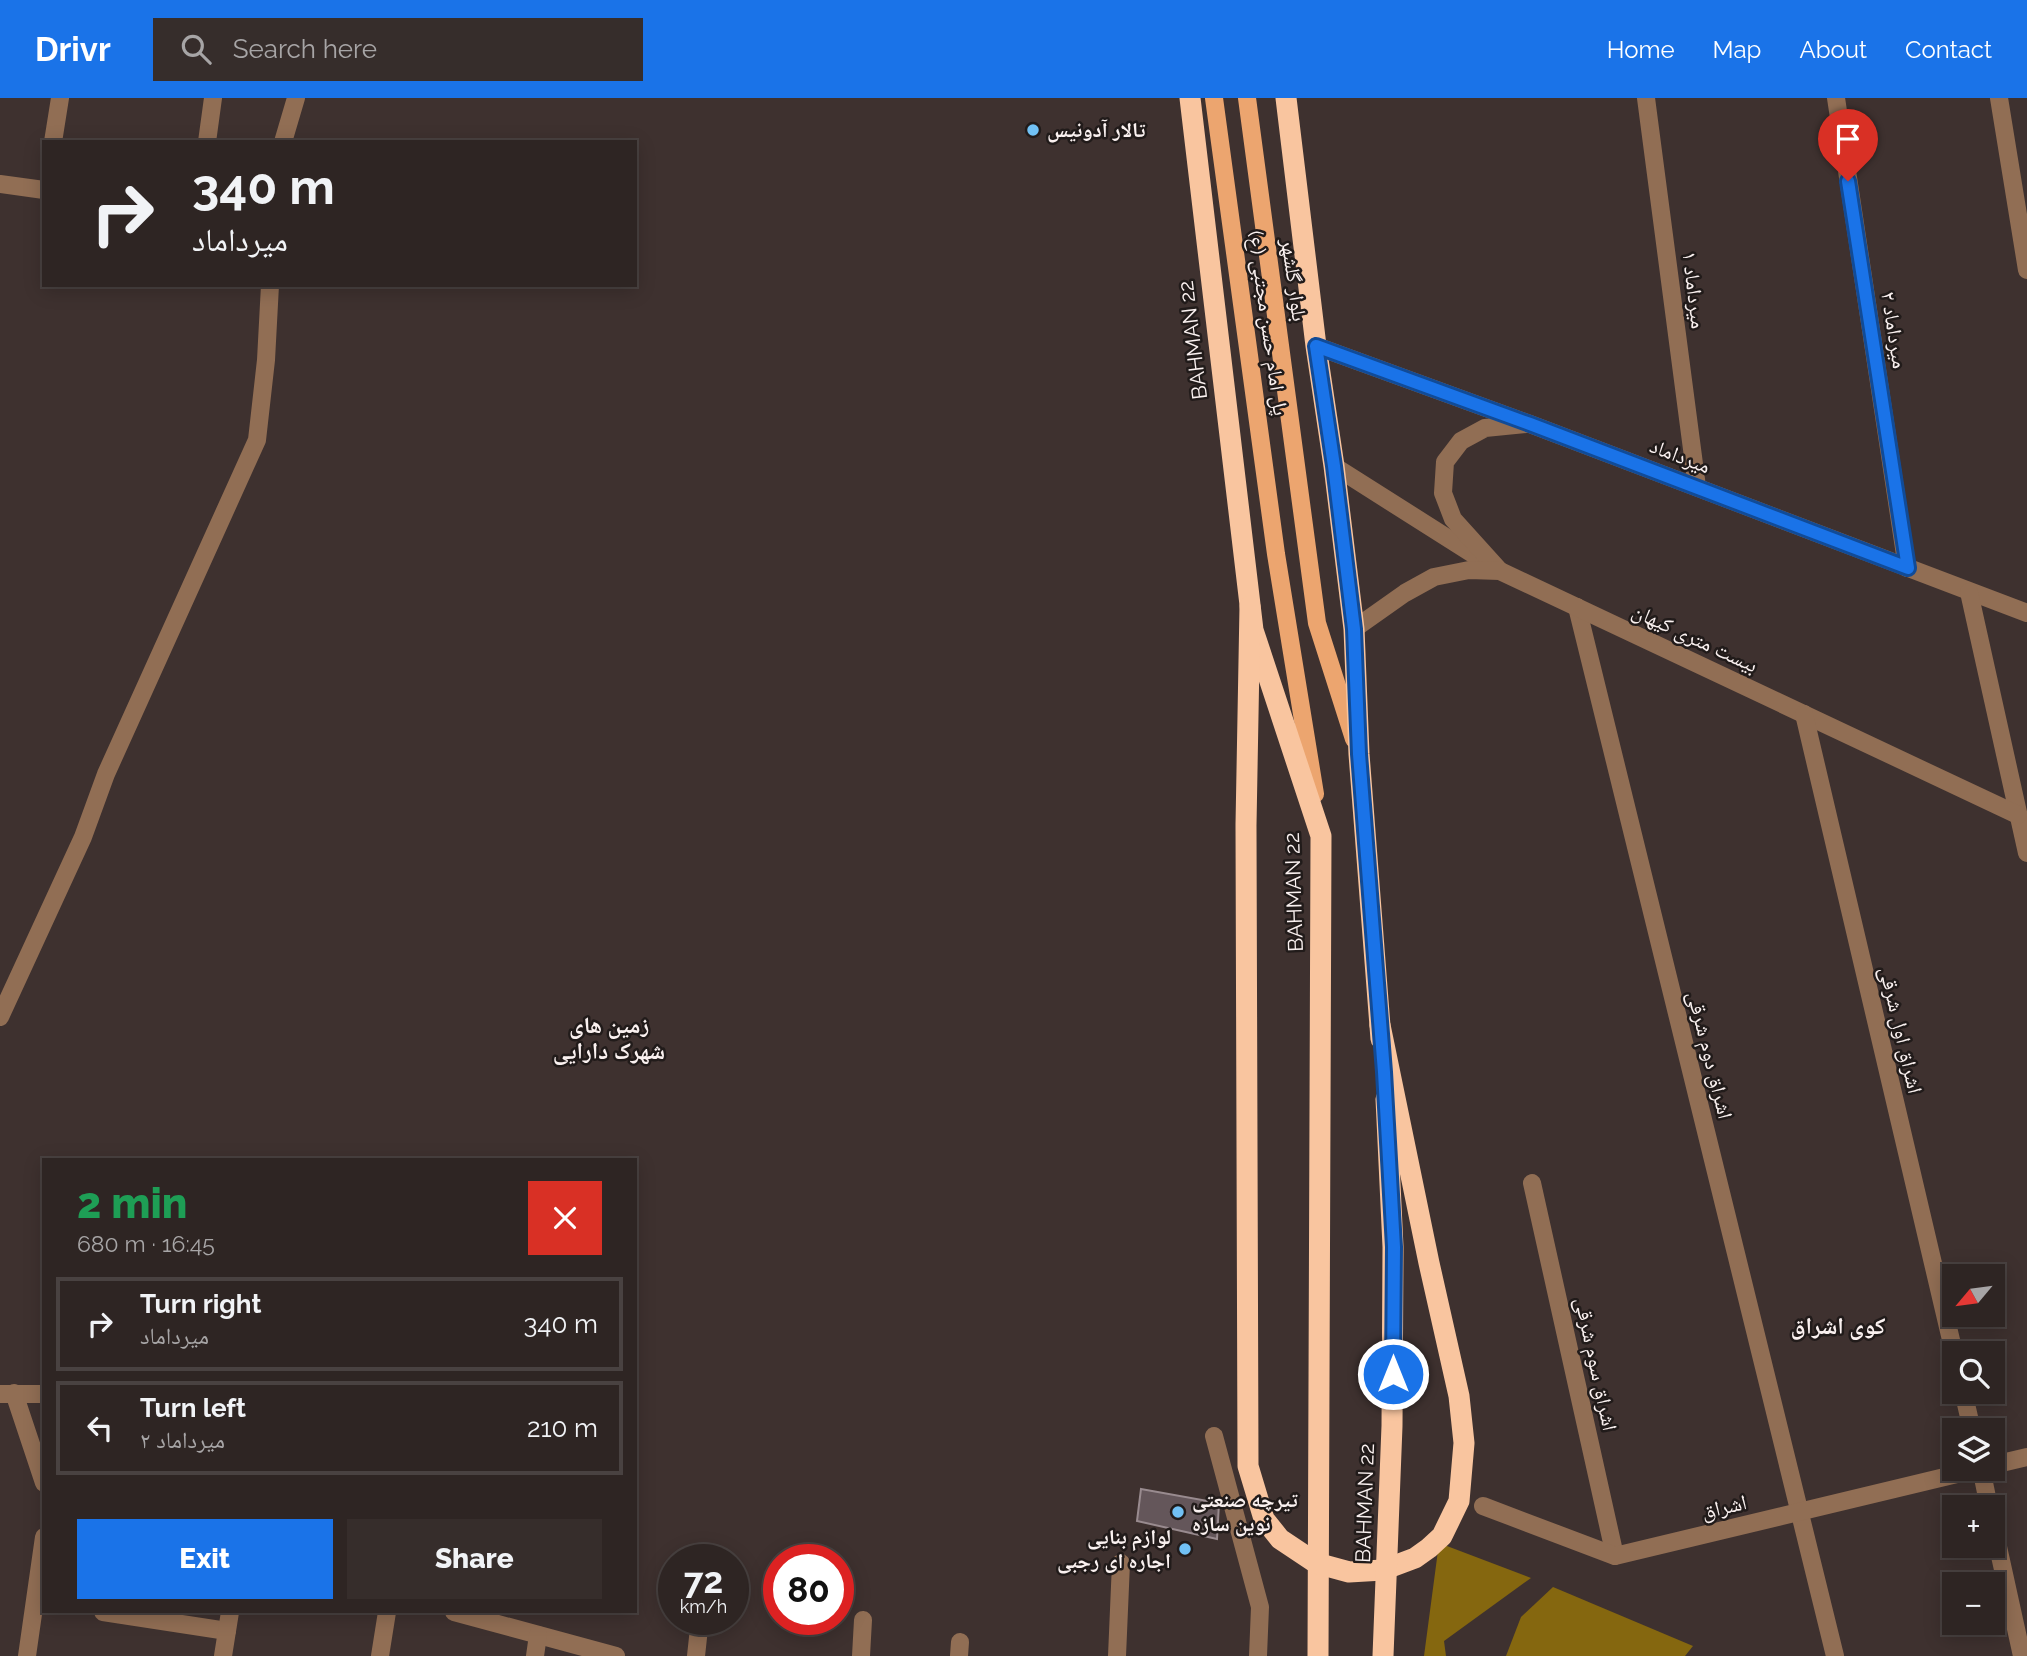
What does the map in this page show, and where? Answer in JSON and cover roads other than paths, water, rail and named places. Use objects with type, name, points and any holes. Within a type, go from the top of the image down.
[{"type":"highway","name":"BAHMAN 22","points":[[1189,98],[1252,630],[1321,836],[1318,1656]]},
{"type":"highway","name":"BAHMAN 22","points":[[1286,98],[1354,629],[1359,754],[1384,1072],[1394,1247],[1392,1426],[1383,1656]]},
{"type":"highway","points":[[1250,606],[1246,825],[1248,1466],[1264,1519],[1280,1539],[1316,1563],[1349,1572],[1383,1570],[1415,1558],[1442,1536],[1460,1501],[1464,1443],[1459,1396],[1380,1025]]},
{"type":"main road","name":"پل امام حسن مجتبی (ع)","points":[[1214,98],[1276,554],[1321,836]]},
{"type":"main road","name":"بلوار گلشهر","points":[[1247,98],[1317,624],[1359,754]]},
{"type":"street","points":[[53,140],[60,98]]},
{"type":"street","points":[[207,140],[213,98]]},
{"type":"street","points":[[284,140],[296,98]]},
{"type":"street","name":"میرداماد ۱","points":[[1647,98],[1697,487]]},
{"type":"street","name":"میرداماد ۲","points":[[1836,98],[1908,568]]},
{"type":"street","points":[[1999,98],[2027,270]]},
{"type":"street","points":[[0,184],[42,190]]},
{"type":"street","points":[[0,1017],[83,837],[106,774],[257,440],[266,360],[270,287]]},
{"type":"street","name":"میرداماد","points":[[1316,346],[1530,424],[2027,613]]},
{"type":"street","points":[[1500,571],[1453,519],[1443,493],[1445,462],[1461,441],[1485,428],[1530,424]]},
{"type":"street","points":[[1334,466],[1500,571]]},
{"type":"street","name":"بیست متری کیهان","points":[[1354,629],[1434,576],[1469,570],[1500,571],[2018,815]]},
{"type":"street","points":[[1969,592],[2027,853]]},
{"type":"street","name":"اشراق دوم شرقی","points":[[1577,607],[1835,1656]]},
{"type":"street","name":"اشراق اول شرقی","points":[[1804,714],[1951,1341]]},
{"type":"street","name":"اشراق سوم شرقی","points":[[1532,1182],[1615,1556]]},
{"type":"street","points":[[42,1394],[7,1394],[42,1478]]},
{"type":"street","points":[[1214,1436],[1260,1607],[1258,1656]]},
{"type":"street","points":[[2005,1462],[2027,1457]]},
{"type":"street","name":"اشراق","points":[[1615,1556],[1942,1478]]},
{"type":"street","points":[[1483,1506],[1615,1556]]},
{"type":"street","points":[[2000,1558],[2022,1656]]},
{"type":"street","points":[[27,1656],[39,1602],[42,1563]]},
{"type":"street","points":[[1117,1656],[1121,1563]]},
{"type":"street","points":[[110,1613],[228,1630]]},
{"type":"street","points":[[223,1656],[230,1613]]},
{"type":"street","points":[[380,1656],[387,1613]]},
{"type":"street","points":[[458,1613],[616,1656]]},
{"type":"street","points":[[861,1656],[863,1620]]},
{"type":"street","points":[[535,1656],[538,1635]]},
{"type":"street","points":[[696,1656],[698,1635]]},
{"type":"place","name":"تالار آدونیس","points":[[1033,130]]},
{"type":"place","name":"تیرچه صنعتی نوین سازه","points":[[1178,1512]]},
{"type":"place","name":"لوازم بنایی اجاره ای رجبی","points":[[1185,1549]]},
{"type":"district","name":"زمین های شهرک دارایی","points":[[609,1038]]},
{"type":"district","name":"کوی اشراق","points":[[1838,1326]]}]
